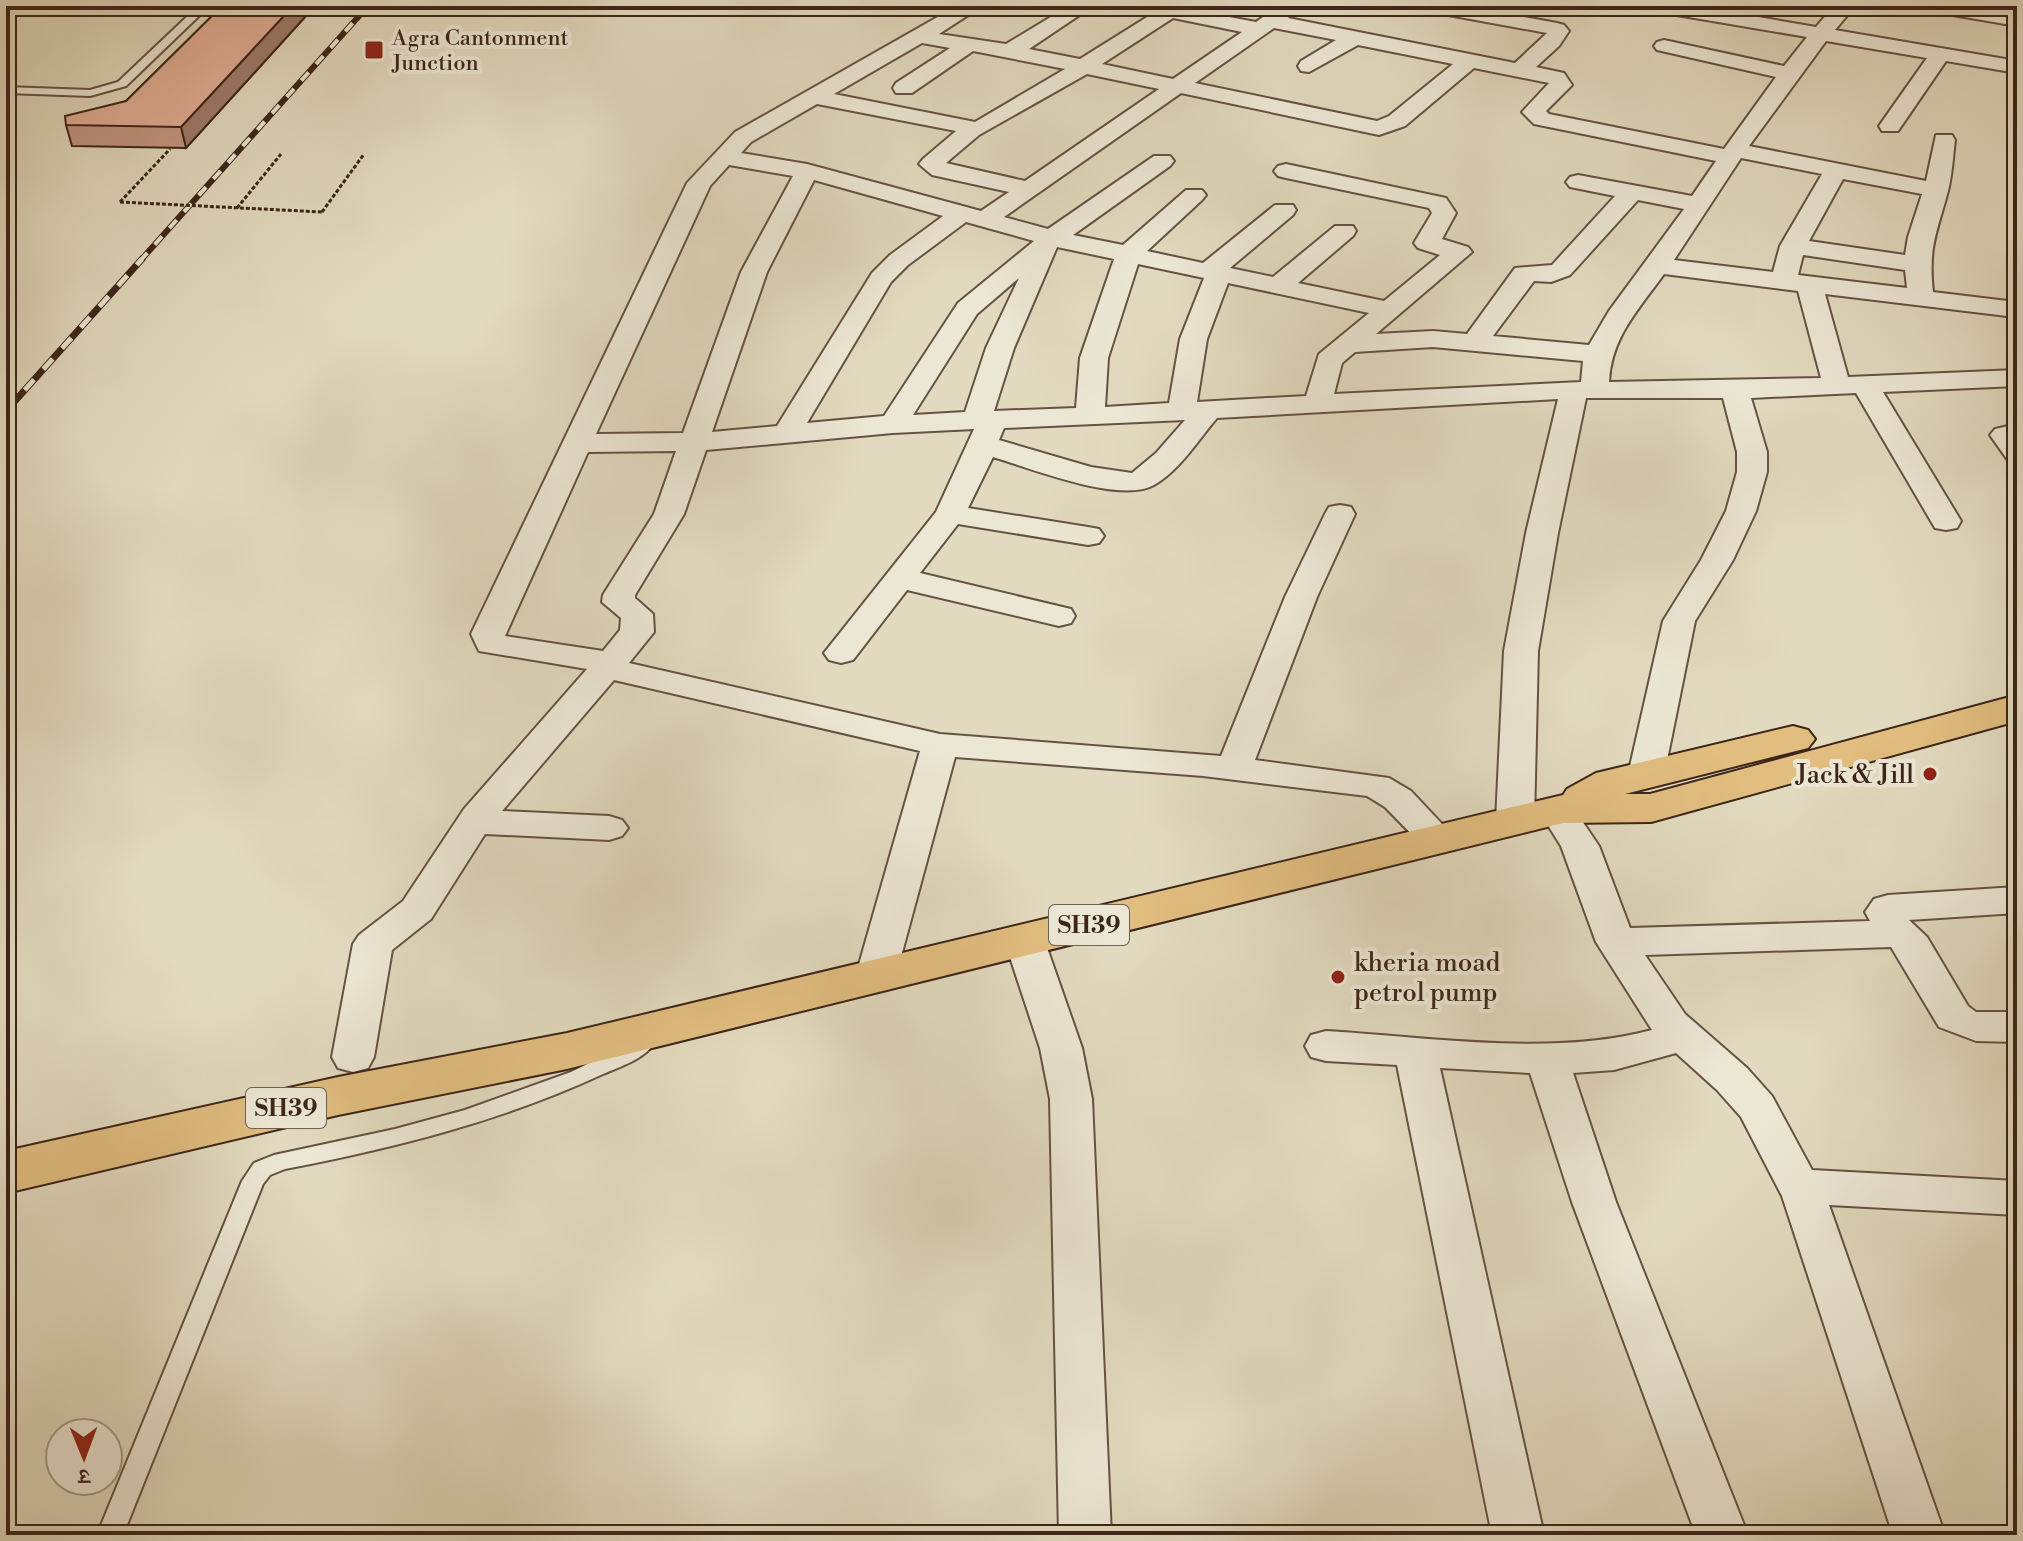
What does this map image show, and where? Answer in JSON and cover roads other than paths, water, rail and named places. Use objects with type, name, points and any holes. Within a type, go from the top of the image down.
[{"type":"main road","name":"SH39","points":[[6,1172],[338,1096],[567,1051],[1025,942],[1152,907],[1545,814],[1612,783],[2017,682]]},
{"type":"main road","name":"SH39","points":[[1545,814],[1651,808],[2017,708]]},
{"type":"street","points":[[972,6],[743,137],[699,183],[487,639],[491,644],[606,665],[940,745],[1234,769],[1376,786],[1398,799],[1439,841]]},
{"type":"street","points":[[1010,51],[1083,6]]},
{"type":"street","points":[[1144,6],[1174,8],[1354,38],[1519,71],[1562,82],[1534,107],[1533,112],[1542,119],[1732,154],[1837,169],[1936,190]]},
{"type":"street","points":[[786,434],[881,278],[899,260],[976,215],[1030,189],[1294,6]]},
{"type":"street","points":[[1432,6],[1467,9],[1557,29],[1559,31],[1552,42],[1519,71]]},
{"type":"street","points":[[1845,6],[1820,33],[1696,204],[1658,266],[1634,293],[1599,354],[1584,390],[1542,533],[1521,651],[1545,814],[1580,846],[1616,942],[1681,1037],[1732,1079],[1757,1107],[1799,1186],[1919,1535]]},
{"type":"street","points":[[1935,6],[2017,20]]},
{"type":"street","points":[[1674,7],[2017,67]]},
{"type":"street","points":[[816,97],[978,129],[1083,67],[1174,8]]},
{"type":"street","points":[[915,36],[1010,51],[1379,128],[1397,121],[1469,61]]},
{"type":"street","points":[[1309,66],[1354,38]]},
{"type":"street","points":[[904,88],[968,45]]},
{"type":"street","points":[[1664,46],[1792,74]]},
{"type":"street","points":[[1890,126],[1941,53]]},
{"type":"street","points":[[972,130],[931,164],[940,170],[1030,189]]},
{"type":"street","points":[[1921,298],[1917,264],[1920,237],[1936,190],[1944,140]]},
{"type":"street","points":[[724,157],[807,171],[976,215],[1049,241],[1129,253],[1390,310]]},
{"type":"street","points":[[893,424],[967,309],[1049,241],[1162,161]]},
{"type":"street","points":[[1837,169],[1793,246],[1797,283],[1851,385],[1946,521]]},
{"type":"street","points":[[353,1057],[373,944],[417,910],[474,822],[637,632],[637,614],[618,602],[619,595],[669,514],[754,272],[807,171]]},
{"type":"street","points":[[1286,171],[1442,206],[1444,213],[1427,243],[1459,253],[1326,365],[1318,403]]},
{"type":"street","points":[[1578,182],[1696,204]]},
{"type":"street","points":[[1475,342],[1524,273],[1551,274],[1561,270],[1632,192]]},
{"type":"street","points":[[1090,416],[1094,358],[1129,253],[1194,195]]},
{"type":"street","points":[[984,428],[1113,481],[1135,483],[1151,473],[1195,411],[1191,343],[1215,271],[1284,210]]},
{"type":"street","points":[[1279,285],[1344,231]]},
{"type":"street","points":[[841,653],[950,514],[984,428],[1000,348],[1049,241]]},
{"type":"street","points":[[1793,246],[1917,264]]},
{"type":"street","points":[[1658,266],[2007,308]]},
{"type":"street","points":[[1349,344],[1433,339],[1599,354]]},
{"type":"street","points":[[579,443],[694,442],[893,424],[984,428],[1090,416],[1584,390],[1735,390],[2017,378]]},
{"type":"street","points":[[1646,775],[1679,621],[1717,560],[1741,511],[1752,472],[1752,452],[1735,390]]},
{"type":"street","points":[[2017,433],[2005,435],[2017,453]]},
{"type":"street","points":[[950,514],[1088,536]]},
{"type":"street","points":[[1234,769],[1301,597],[1340,514]]},
{"type":"street","points":[[899,578],[1059,616]]},
{"type":"street","points":[[876,975],[940,745]]},
{"type":"street","points":[[474,822],[609,828]]},
{"type":"street","points":[[2017,900],[1885,910],[1896,931],[1913,946],[1948,1013],[1957,1023],[1979,1029],[2017,1027]]},
{"type":"street","points":[[1616,942],[1891,934],[1896,931]]},
{"type":"street","points":[[1025,942],[1061,1048],[1071,1099],[1085,1535]]},
{"type":"street","points":[[1326,1046],[1547,1059],[1614,1055],[1681,1037]]},
{"type":"street","points":[[1415,1050],[1518,1535]]},
{"type":"street","points":[[1547,1059],[1594,1202],[1722,1535]]},
{"type":"street","points":[[1799,1186],[2017,1198]]},
{"type":"lane","points":[[6,90],[90,93],[122,84],[198,12],[192,6],[182,6]]},
{"type":"lane","points":[[6,167],[6,175]]},
{"type":"lane","points":[[110,1535],[253,1181],[262,1169],[282,1161],[409,1136],[541,1094],[638,1047],[673,1024]]},
{"type":"railway","points":[[140,261],[368,6]]},
{"type":"railway","points":[[6,411],[142,259]]},
{"type":"place","name":"Agra Cantonment Junction","points":[[374,50]]},
{"type":"place","name":"Jack & Jill","points":[[1930,774]]},
{"type":"place","name":"kheria moad petrol pump","points":[[1338,977]]}]
